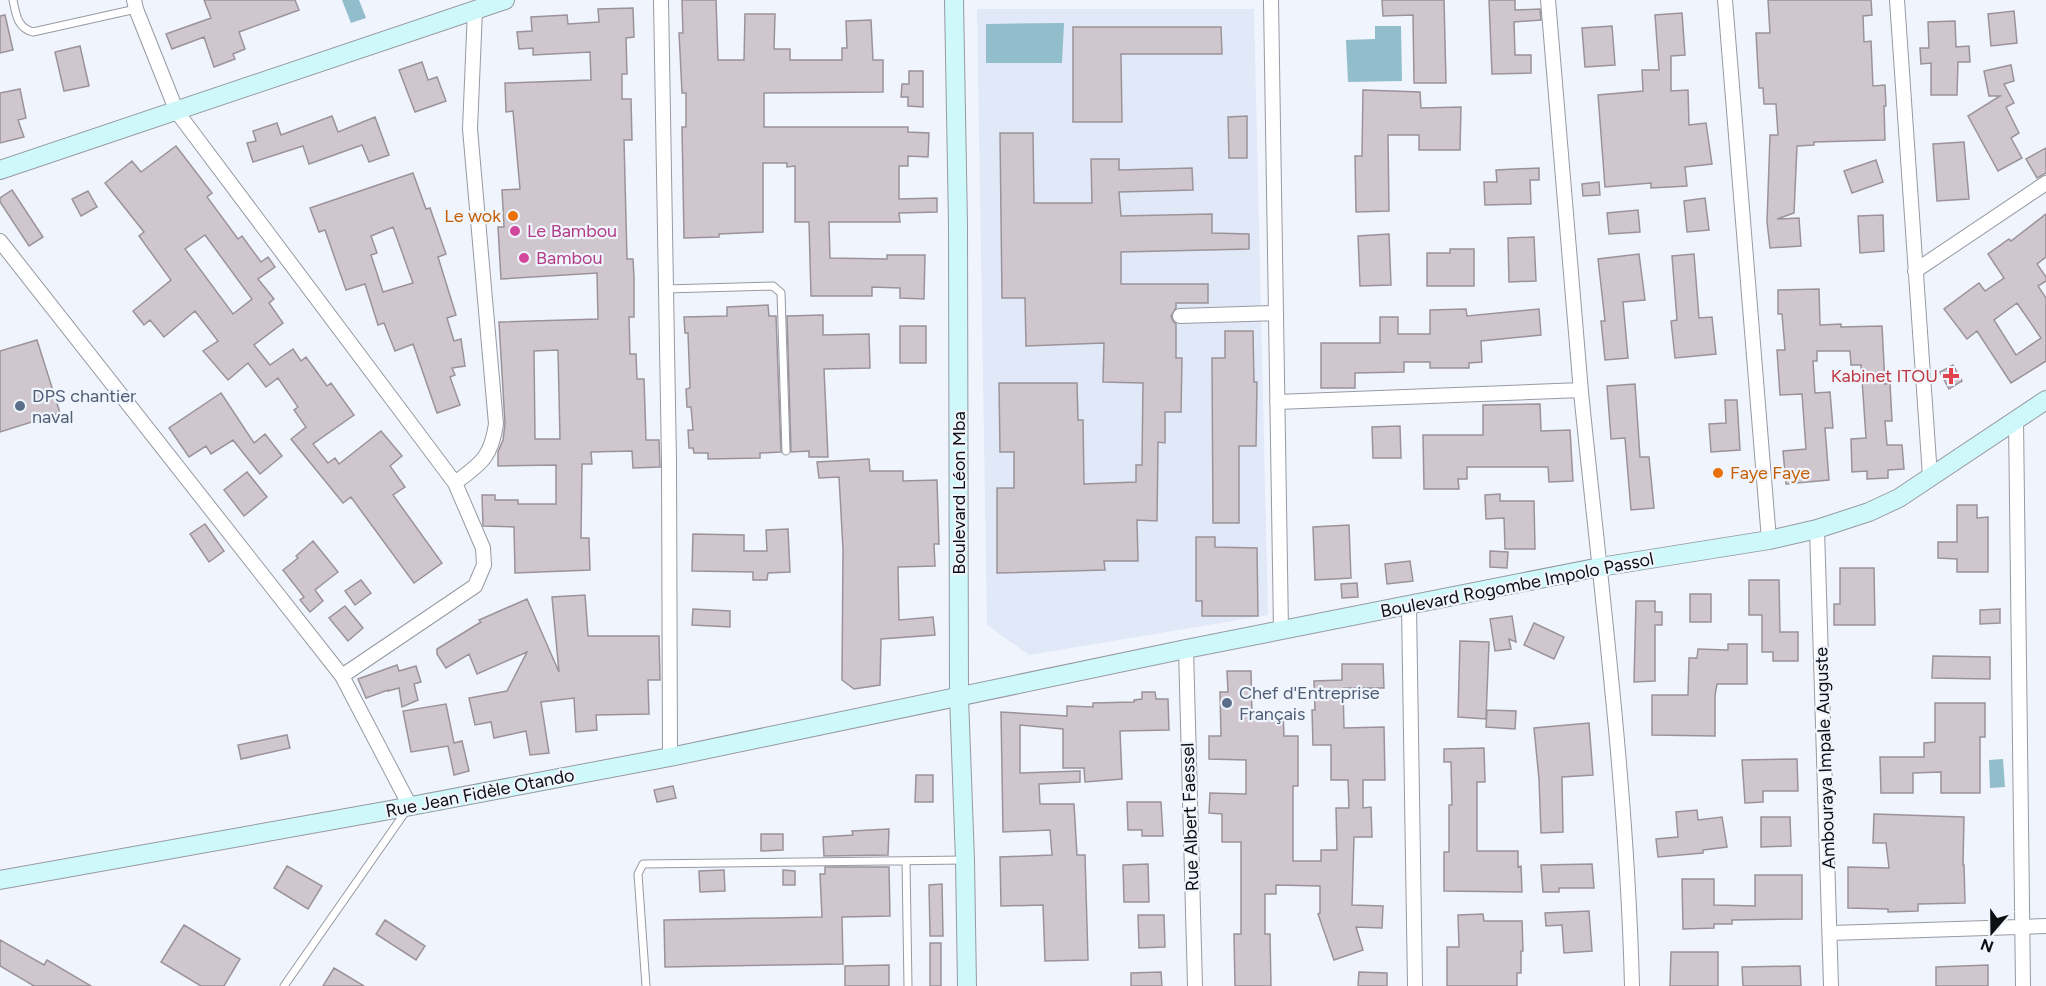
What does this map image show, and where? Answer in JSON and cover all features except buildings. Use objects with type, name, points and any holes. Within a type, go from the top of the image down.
[{"type":"street","points":[[0,170],[505,0]]},
{"type":"street","points":[[661,0],[670,757]]},
{"type":"street","name":"Boulevard Léon Mba","points":[[954,0],[958,225],[959,697],[967,986]]},
{"type":"street","points":[[1271,0],[1281,630]]},
{"type":"street","points":[[1548,0],[1581,390],[1630,890],[1632,986]]},
{"type":"street","points":[[1725,0],[1769,540]]},
{"type":"street","points":[[1897,0],[1930,476]]},
{"type":"street","points":[[135,5],[177,112],[454,483],[483,548],[484,565],[475,586],[342,676]]},
{"type":"street","points":[[454,483],[483,461],[493,443],[496,424],[470,129],[475,10]]},
{"type":"street","points":[[1915,272],[2046,183]]},
{"type":"street","points":[[0,241],[342,676],[410,806]]},
{"type":"street","points":[[1180,316],[1276,313]]},
{"type":"street","points":[[1277,402],[1581,390]]},
{"type":"street","name":"Boulevard Rogombe Impolo Passol","points":[[959,697],[1186,648],[1600,567],[1769,540],[1817,529],[1869,512],[1899,498],[2046,400]]},
{"type":"street","points":[[2016,420],[2021,926],[2024,986]]},
{"type":"street","name":"Ambouraya Impale Auguste","points":[[1817,529],[1832,986]]},
{"type":"street","points":[[1409,606],[1414,986]]},
{"type":"street","name":"Rue Albert Faessel","points":[[1186,648],[1195,986]]},
{"type":"street","name":"Rue Jean Fidèle Otando","points":[[0,880],[670,757],[959,697]]},
{"type":"street","points":[[1831,933],[2046,926]]},
{"type":"lane","points":[[12,0],[18,22],[25,30],[33,32],[135,5]]},
{"type":"lane","points":[[666,289],[773,286],[781,293],[786,451]]},
{"type":"lane","points":[[284,986],[410,806]]},
{"type":"lane","points":[[646,986],[638,874],[643,864],[965,860]]},
{"type":"lane","points":[[906,861],[908,986]]},
{"type":"shaded area","points":[[977,9],[1254,9],[1268,615],[1029,655],[987,625]]},
{"type":"water","points":[[342,0],[359,0],[366,18],[351,23]]},
{"type":"water","points":[[1064,23],[1062,63],[986,63],[986,24]]},
{"type":"water","points":[[1375,26],[1401,26],[1402,81],[1348,82],[1346,40],[1375,39]]},
{"type":"water","points":[[2003,759],[2005,787],[1990,788],[1989,760]]},
{"type":"place","name":"Le wok","points":[[513,216]]},
{"type":"place","name":"Le Bambou","points":[[515,231]]},
{"type":"place","name":"Bambou","points":[[524,258]]},
{"type":"place","name":"Kabinet ITOU","points":[[1951,376]]},
{"type":"place","name":"DPS chantier naval","points":[[20,406]]},
{"type":"place","name":"Faye Faye","points":[[1718,473]]},
{"type":"place","name":"Chef d'Entreprise Français","points":[[1227,703]]}]
